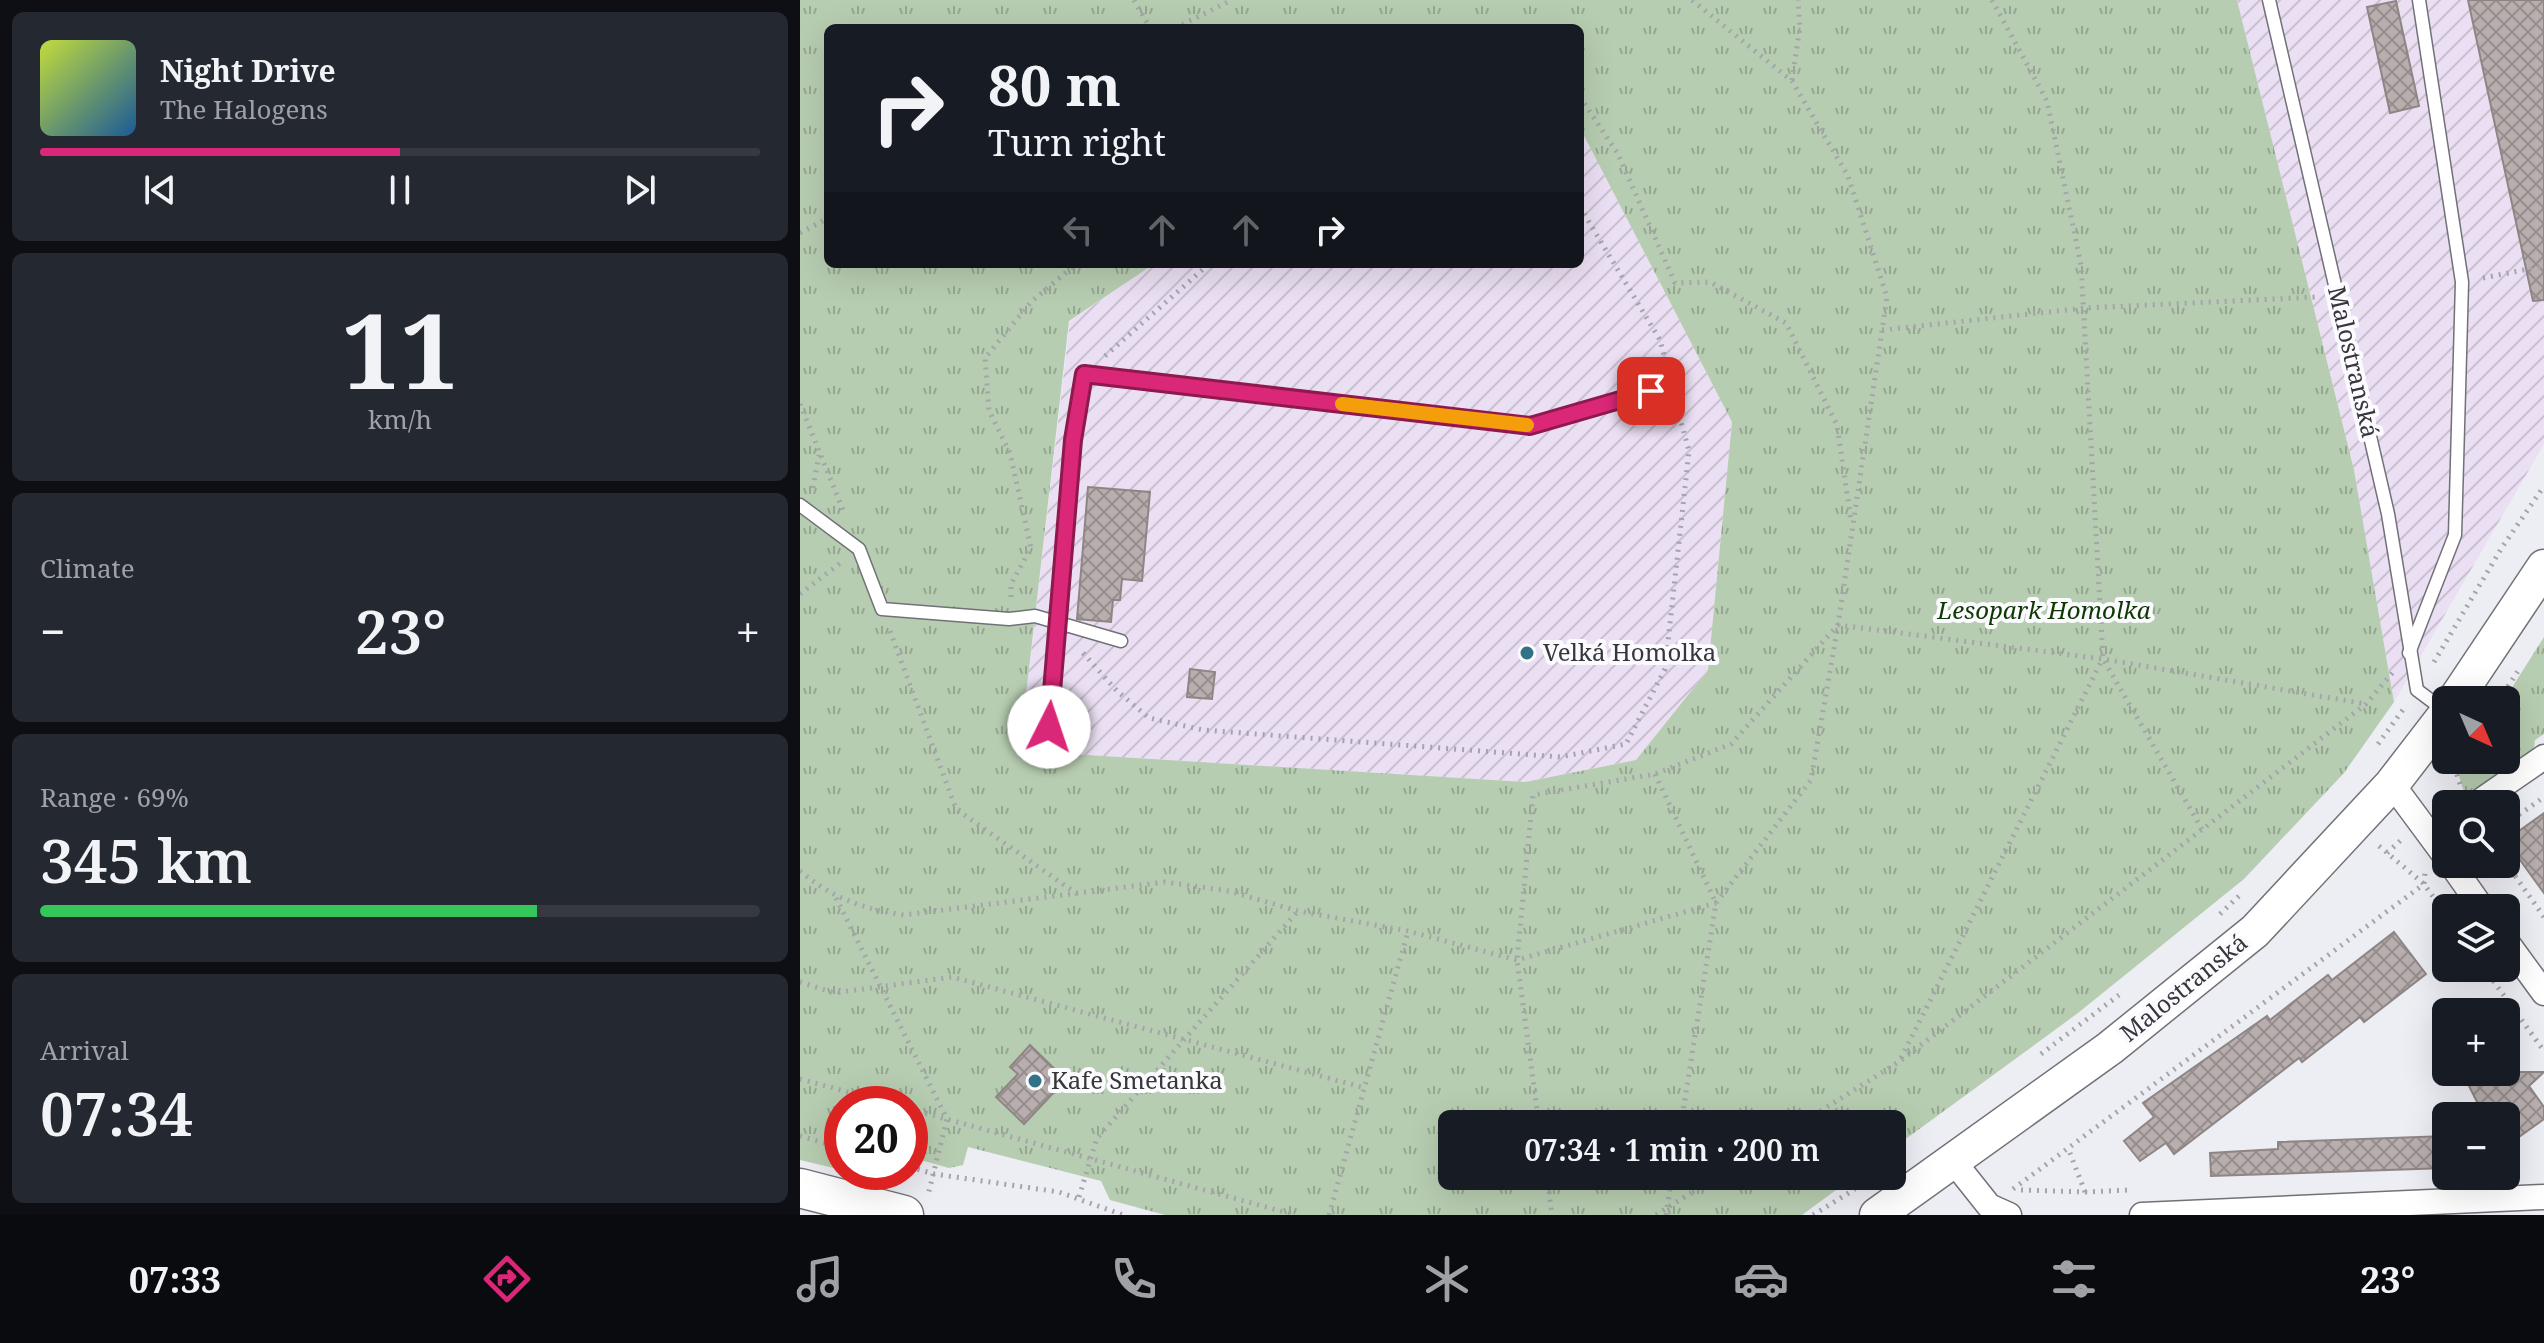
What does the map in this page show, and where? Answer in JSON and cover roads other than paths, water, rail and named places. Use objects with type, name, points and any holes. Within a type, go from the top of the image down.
[{"type":"main road","points":[[2464,686],[2544,567]]},
{"type":"main road","name":"Malostranská","points":[[1877,1215],[2110,1048],[2255,931],[2392,784],[2432,731]]},
{"type":"main road","points":[[800,1188],[916,1205]]},
{"type":"street","points":[[2478,790],[2544,757]]},
{"type":"street","points":[[2392,784],[2432,824]]},
{"type":"street","points":[[2520,960],[2544,993]]},
{"type":"street","points":[[1954,1162],[1989,1206],[2009,1215]]},
{"type":"street","points":[[2142,1215],[2544,1197]]},
{"type":"lane","name":"Malostranská","points":[[2269,0],[2388,514],[2417,690],[2432,702]]},
{"type":"lane","points":[[2409,653],[2455,535],[2462,282],[2419,0]]},
{"type":"lane","points":[[1049,727],[1073,440],[1084,374],[1530,426],[1651,391]]},
{"type":"lane","points":[[803,507],[859,549],[882,609],[1009,619],[1035,616],[1121,641]]},
{"type":"place","name":"Velká Homolka","points":[[1527,653]]},
{"type":"place","name":"Kafe Smetanka","points":[[1035,1081]]},
{"type":"park label","name":"Lesopark Homolka","points":[[2044,611]]}]
